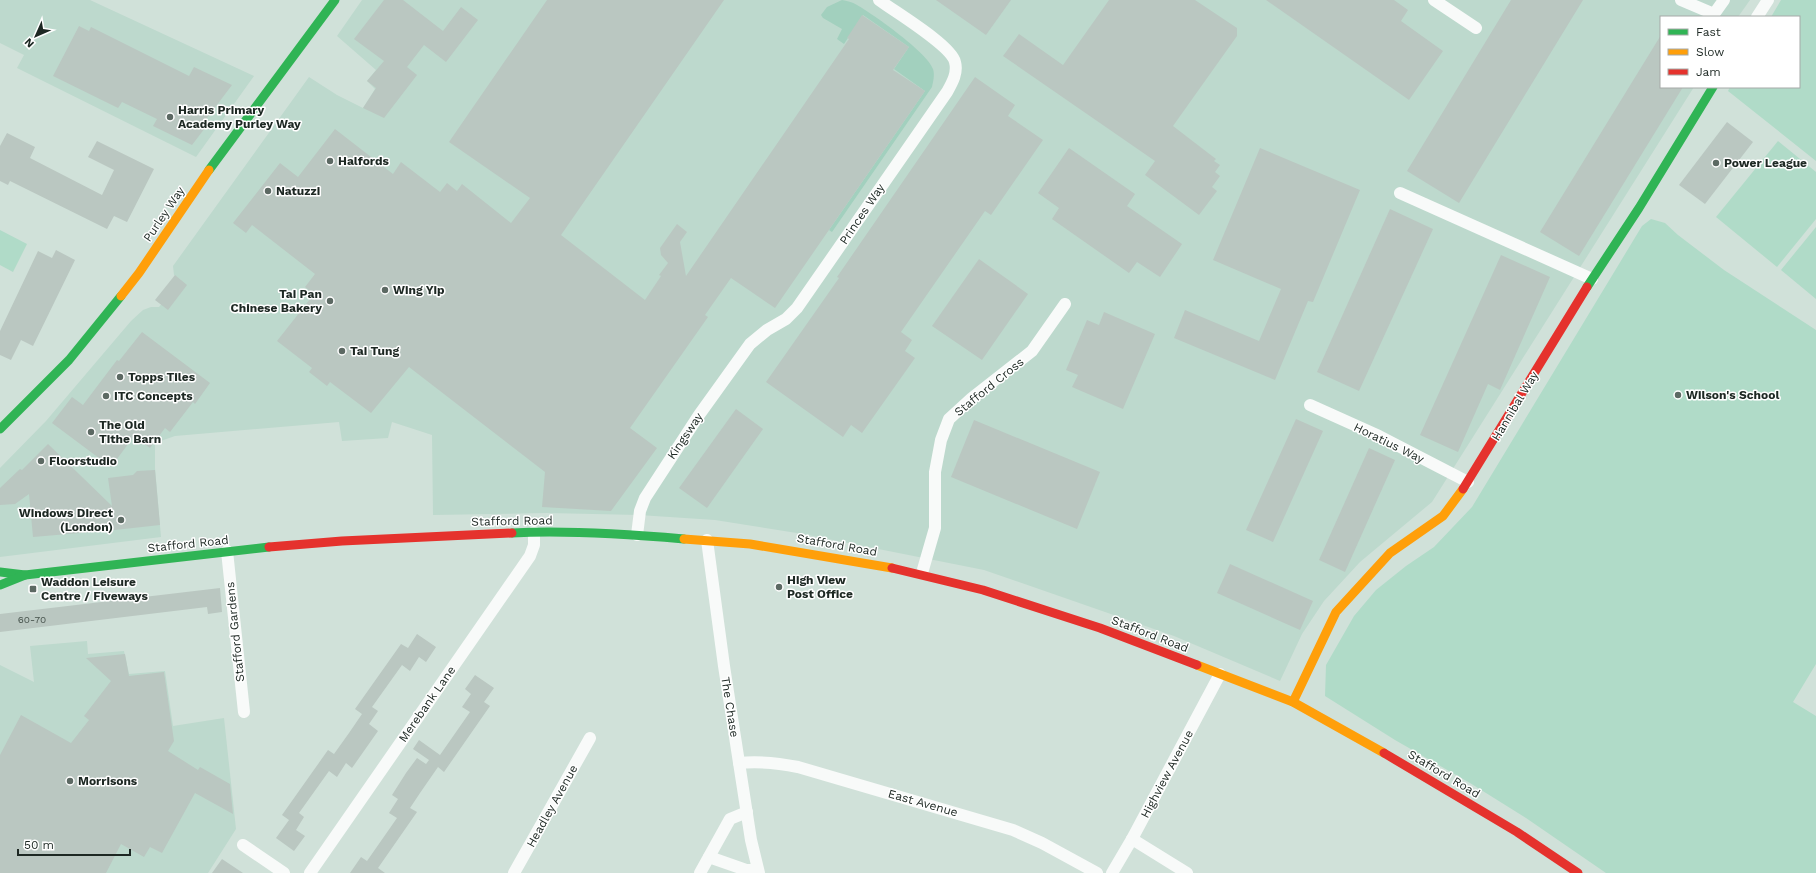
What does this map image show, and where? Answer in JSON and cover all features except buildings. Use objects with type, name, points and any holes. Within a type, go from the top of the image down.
[{"type":"main road","name":"Purley Way","points":[[0,429],[69,360],[139,273],[198,185],[335,0]]},
{"type":"main road","name":"Hannibal Way","points":[[1293,702],[1336,612],[1390,553],[1443,516],[1468,482],[1592,279],[1642,203],[1712,88]]},
{"type":"main road","name":"Stafford Road","points":[[0,572],[25,575],[227,551],[342,541],[534,532],[637,535],[707,540],[784,549],[922,574],[983,590],[1100,628],[1293,702],[1343,728],[1517,832],[1578,873]]},
{"type":"main road","name":"Stafford Road","points":[[0,585],[25,575]]},
{"type":"street","name":"Princes Way","points":[[750,344],[766,330],[786,319],[797,308],[947,92],[956,69],[955,62],[945,47],[879,0]]},
{"type":"street","points":[[1434,0],[1476,28]]},
{"type":"street","points":[[1681,0],[1714,14],[1724,0]]},
{"type":"street","points":[[1758,16],[1768,0]]},
{"type":"street","points":[[1400,193],[1592,279]]},
{"type":"street","name":"Stafford Cross","points":[[922,574],[935,528],[935,472],[941,440],[949,419],[972,398],[1032,351],[1065,304]]},
{"type":"street","name":"Kingsway","points":[[637,535],[640,511],[644,498],[699,415],[750,344]]},
{"type":"street","name":"Horatius Way","points":[[1310,405],[1379,436],[1468,482]]},
{"type":"street","name":"Merebank Lane","points":[[310,873],[530,556],[533,550],[534,532]]},
{"type":"street","name":"The Chase","points":[[707,540],[739,763],[758,871]]},
{"type":"street","name":"Stafford Gardens","points":[[227,551],[244,712]]},
{"type":"street","name":"Highview Avenue","points":[[1112,873],[1132,839],[1220,674]]},
{"type":"street","name":"Headley Avenue","points":[[514,873],[590,738]]},
{"type":"street","name":"East Avenue","points":[[739,763],[773,763],[798,767],[963,815],[1027,835],[1097,873]]},
{"type":"street","points":[[700,873],[730,819],[747,812]]},
{"type":"street","points":[[1132,839],[1187,873]]},
{"type":"street","points":[[243,845],[284,873]]},
{"type":"street","points":[[710,857],[746,870],[758,871]]},
{"type":"shaded area","name":"Harris Primary Academy Purley Way","points":[[0,0],[90,0],[254,76],[196,157],[17,68],[24,55],[0,43]]},
{"type":"shaded area","points":[[362,0],[1750,0],[1739,16],[1660,16],[1660,88],[1693,88],[1432,502],[1360,562],[1324,601],[1302,634],[1280,681],[1174,636],[984,570],[803,534],[715,520],[639,515],[547,513],[433,515],[432,435],[392,422],[388,438],[342,441],[339,422],[175,436],[155,443],[155,468],[161,537],[0,557],[0,468],[46,421],[131,321],[143,310],[151,307],[159,307],[181,280],[174,275],[173,266],[309,77],[337,95],[363,108],[375,89],[367,81],[376,70],[337,36]]},
{"type":"shaded area","points":[[842,0],[853,3],[865,10],[911,44],[929,62],[934,71],[934,76],[932,87],[832,232],[829,230],[925,91],[894,69],[909,47],[863,15],[844,44],[837,39],[842,29],[823,18],[821,15],[827,7]]},
{"type":"shaded area","points":[[1781,0],[1816,0],[1816,161],[1728,91],[1730,88],[1800,88],[1800,16],[1772,16]]},
{"type":"shaded area","points":[[1778,141],[1816,172],[1816,219],[1777,267],[1716,217]]},
{"type":"shaded area","name":"Wilson's School","points":[[1651,219],[1665,223],[1678,235],[1724,270],[1816,330],[1816,664],[1793,702],[1816,716],[1816,873],[1606,873],[1526,818],[1470,783],[1395,740],[1325,696],[1326,665],[1354,616],[1376,590],[1406,566],[1434,547],[1472,507],[1642,226]]},
{"type":"shaded area","points":[[1816,227],[1816,299],[1781,270]]},
{"type":"shaded area","points":[[0,230],[27,244],[13,272],[0,265]]},
{"type":"shaded area","points":[[87,641],[88,654],[124,651],[129,674],[165,671],[173,726],[224,718],[236,829],[208,873],[0,873],[0,665],[34,682],[30,646]]},
{"type":"traffic: fast","points":[[209,170],[335,0]]},
{"type":"traffic: fast","points":[[1587,287],[1639,208],[1712,88]]},
{"type":"traffic: fast","points":[[0,429],[69,360],[121,296]]},
{"type":"traffic: fast","points":[[512,533],[598,533],[684,539]]},
{"type":"traffic: fast","points":[[0,572],[25,575],[269,547]]},
{"type":"traffic: fast","points":[[0,585],[25,575]]},
{"type":"traffic: slow","points":[[121,296],[139,273],[209,170]]},
{"type":"traffic: slow","points":[[1293,702],[1336,612],[1390,553],[1443,516],[1463,489]]},
{"type":"traffic: slow","points":[[684,539],[750,544],[892,568]]},
{"type":"traffic: slow","points":[[1197,665],[1293,702],[1384,753]]},
{"type":"traffic: jam","points":[[1463,489],[1587,287]]},
{"type":"traffic: jam","points":[[269,547],[342,541],[512,533]]},
{"type":"traffic: jam","points":[[892,568],[983,590],[1100,628],[1197,665]]},
{"type":"traffic: jam","points":[[1384,753],[1517,832],[1578,873]]},
{"type":"place","name":"Harris Primary Academy Purley Way","points":[[170,117]]},
{"type":"place","name":"Halfords","points":[[330,161]]},
{"type":"place","name":"Power League","points":[[1716,163]]},
{"type":"place","name":"Natuzzi","points":[[268,191]]},
{"type":"place","name":"Wing Yip","points":[[385,290]]},
{"type":"place","name":"Tai Pan Chinese Bakery","points":[[330,301]]},
{"type":"place","name":"Tai Tung","points":[[342,351]]},
{"type":"place","name":"Topps Tiles","points":[[120,377]]},
{"type":"place","name":"Wilson's School","points":[[1678,395]]},
{"type":"place","name":"ITC Concepts","points":[[106,396]]},
{"type":"place","name":"The Old Tithe Barn","points":[[91,432]]},
{"type":"place","name":"Floorstudio","points":[[41,461]]},
{"type":"place","name":"Windows Direct (London)","points":[[121,520]]},
{"type":"place","name":"High View Post Office","points":[[779,587]]},
{"type":"place","name":"Waddon Leisure Centre / Fiveways","points":[[33,589]]},
{"type":"place","name":"Morrisons","points":[[70,781]]}]
